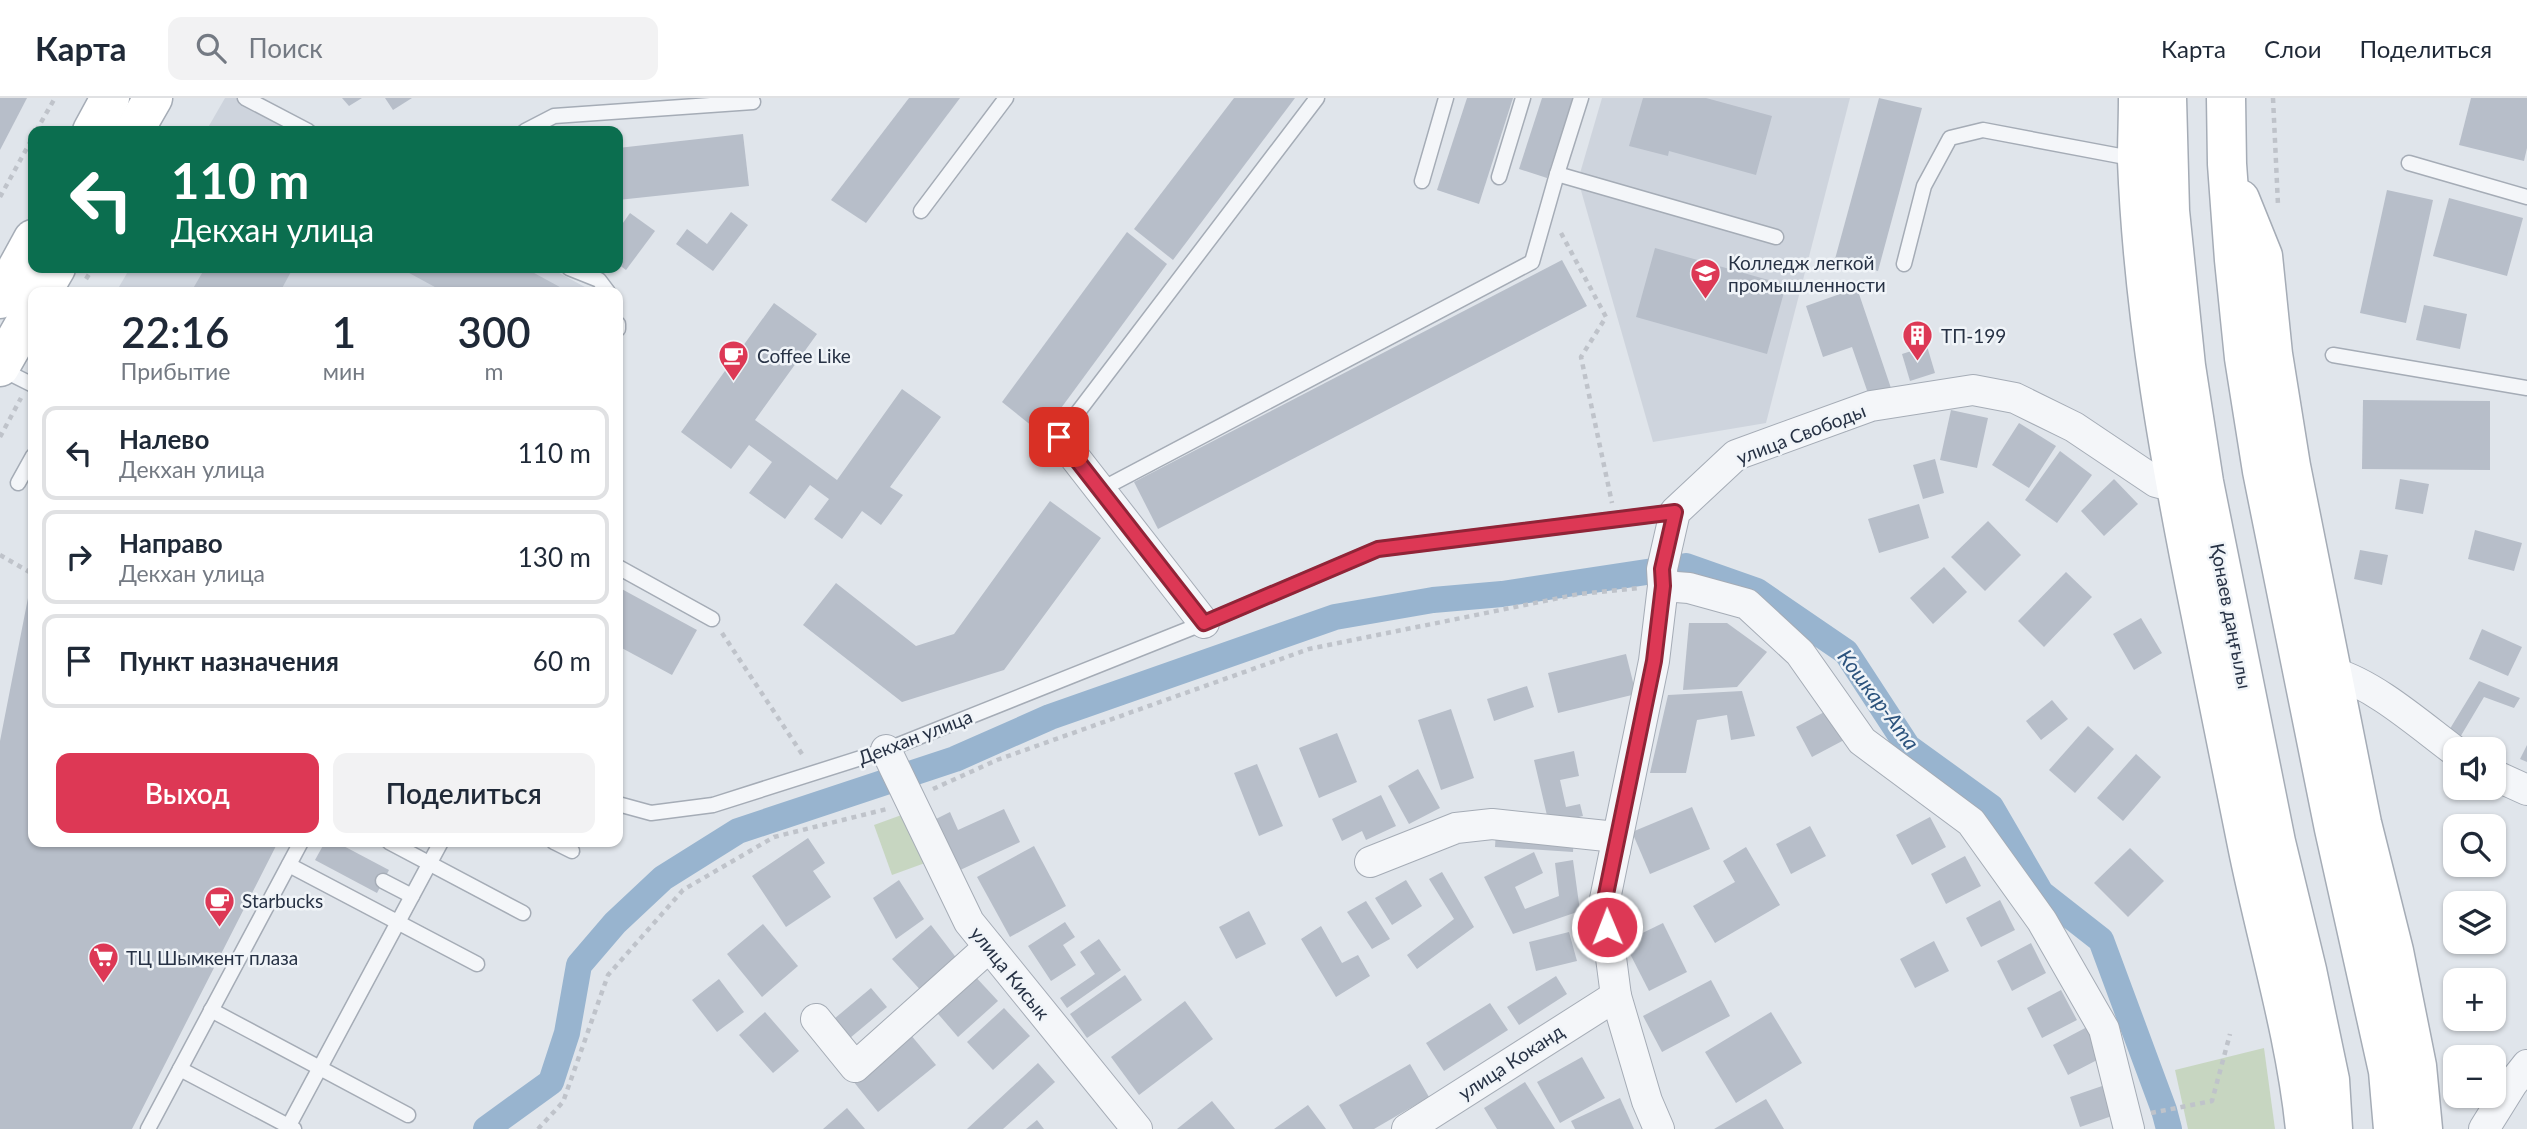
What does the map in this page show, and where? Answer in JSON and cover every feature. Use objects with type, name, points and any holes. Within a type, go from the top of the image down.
[{"type":"main road","points":[[95,126],[110,98]]},
{"type":"main road","points":[[137,126],[153,98]]},
{"type":"main road","points":[[2138,98],[2137,160],[2143,249],[2157,370],[2175,487],[2248,848],[2282,990],[2301,1084],[2305,1129]]},
{"type":"main road","name":"Қонаев даңғылы","points":[[2167,98],[2170,211],[2186,366],[2204,482],[2276,842],[2330,1080],[2333,1129]]},
{"type":"main road","points":[[2226,98],[2227,164],[2243,346],[2262,471],[2334,829],[2377,1015],[2388,1071],[2393,1129]]},
{"type":"main road","points":[[2227,164],[2263,256],[2273,354],[2291,466],[2362,823],[2394,951],[2417,1066],[2423,1129]]},
{"type":"main road","points":[[2143,249],[2170,211]]},
{"type":"main road","points":[[0,299],[28,248]]},
{"type":"main road","points":[[15,376],[28,328]]},
{"type":"main road","points":[[2377,1015],[2391,972],[2394,951]]},
{"type":"street","name":"улица Свободы","points":[[1675,512],[1736,455],[1871,406],[1973,390],[2015,398],[2063,421],[2156,482],[2175,487]]},
{"type":"street","points":[[1059,437],[1204,623]]},
{"type":"street","points":[[1659,1129],[1647,1101],[1616,996],[1604,904],[1654,661],[1663,586],[1662,569],[1675,512]]},
{"type":"street","points":[[1663,586],[1689,588],[1748,604],[1800,653],[1862,741],[1971,822],[2042,921],[2104,1029],[2139,1121]]},
{"type":"street","points":[[2334,673],[2348,677],[2443,742]]},
{"type":"street","name":"улица Кисык","points":[[887,751],[969,922],[1137,1129]]},
{"type":"street","points":[[2506,780],[2527,790]]},
{"type":"street","points":[[1370,862],[1457,828],[1492,824],[1616,837],[1615,850]]},
{"type":"street","points":[[816,1018],[855,1067],[989,947]]},
{"type":"street","name":"улица Коканд","points":[[1407,1129],[1616,996]]},
{"type":"street","points":[[2484,1129],[2527,1065]]},
{"type":"lane","points":[[245,98],[298,126]]},
{"type":"lane","points":[[921,211],[1006,98]]},
{"type":"lane","points":[[1059,437],[1317,98]]},
{"type":"lane","points":[[1422,181],[1446,98]]},
{"type":"lane","points":[[1499,177],[1523,98]]},
{"type":"lane","points":[[1100,490],[1532,262],[1581,98]]},
{"type":"lane","points":[[535,126],[554,116],[753,102]]},
{"type":"lane","points":[[1904,264],[1924,186],[1950,138],[1983,130],[2137,160]]},
{"type":"lane","points":[[2409,163],[2527,197]]},
{"type":"lane","points":[[1557,174],[1776,237]]},
{"type":"lane","points":[[581,273],[599,281],[604,287]]},
{"type":"lane","points":[[2333,355],[2527,388]]},
{"type":"lane","points":[[18,483],[28,465]]},
{"type":"lane","name":"Декхан улица","points":[[623,805],[651,813],[713,804],[887,751],[1204,623],[1378,549],[1675,512]]},
{"type":"lane","points":[[623,570],[712,619]]},
{"type":"lane","points":[[148,1129],[299,847]]},
{"type":"lane","points":[[399,847],[523,913]]},
{"type":"lane","points":[[180,1069],[290,1128],[438,847]]},
{"type":"lane","points":[[564,847],[572,851]]},
{"type":"lane","points":[[289,865],[477,964]]},
{"type":"lane","points":[[383,881],[412,896]]},
{"type":"lane","points":[[211,1010],[408,1115]]},
{"type":"path","points":[[39,126],[55,98]]},
{"type":"path","points":[[0,197],[28,146]]},
{"type":"path","points":[[1548,210],[1606,317],[1581,357],[1615,518]]},
{"type":"path","points":[[0,437],[15,376]]},
{"type":"path","points":[[0,555],[28,571]]},
{"type":"path","points":[[538,1129],[564,1102],[608,975],[683,890],[774,837],[879,811],[911,800],[997,760],[1310,649],[1579,594],[1663,586]]},
{"type":"path","points":[[712,619],[814,773]]},
{"type":"path","points":[[2139,1121],[2173,1108],[2212,1101],[2231,1034]]},
{"type":"shaded area","points":[[225,98],[244,98],[295,126],[209,126]]},
{"type":"shaded area","name":"Колледж легкой промышленности","points":[[1602,98],[1850,98],[1766,423],[1653,442],[1578,180]]},
{"type":"shaded area","points":[[127,273],[559,273],[585,287],[119,287]]},
{"type":"green space","points":[[907,813],[925,863],[892,875],[874,825]]},
{"type":"green space","points":[[2264,1048],[2275,1129],[2188,1129],[2175,1070]]},
{"type":"building","points":[[0,98],[27,98],[0,150]]},
{"type":"building","points":[[342,98],[362,98],[349,106]]},
{"type":"building","points":[[385,98],[412,98],[393,110]]},
{"type":"building","points":[[909,98],[960,98],[866,223],[831,200]]},
{"type":"building","points":[[1234,98],[1295,98],[1173,260],[1134,229]]},
{"type":"building","points":[[1467,98],[1513,98],[1479,204],[1437,190]]},
{"type":"building","points":[[1542,98],[1573,98],[1547,178],[1519,169]]},
{"type":"building","points":[[1643,98],[1706,98],[1772,116],[1756,175],[1669,151],[1668,156],[1629,146]]},
{"type":"building","points":[[1879,98],[1922,108],[1878,271],[1835,259]]},
{"type":"building","points":[[2471,98],[2527,98],[2527,148],[2524,161],[2459,145]]},
{"type":"building","points":[[743,134],[749,186],[623,199],[623,147]]},
{"type":"building","points":[[2387,190],[2433,200],[2406,323],[2360,313]]},
{"type":"building","points":[[2449,198],[2523,218],[2507,276],[2433,256]]},
{"type":"building","points":[[731,212],[748,225],[713,271],[676,244],[687,229],[707,244]]},
{"type":"building","points":[[630,213],[655,231],[626,270],[623,268],[623,223]]},
{"type":"building","points":[[1127,232],[1167,264],[1042,434],[1002,402]]},
{"type":"building","points":[[1655,248],[1786,285],[1767,354],[1636,317]]},
{"type":"building","points":[[1562,260],[1587,306],[1158,529],[1134,482]]},
{"type":"building","points":[[202,273],[290,273],[283,287],[194,287]]},
{"type":"building","points":[[409,273],[534,273],[560,287],[435,287]]},
{"type":"building","points":[[1857,288],[1892,391],[1870,399],[1852,347],[1823,357],[1806,306]]},
{"type":"building","points":[[774,303],[817,334],[755,420],[837,480],[902,389],[941,417],[890,487],[903,495],[881,525],[862,511],[842,539],[814,519],[829,499],[810,485],[785,519],[749,493],[772,462],[749,445],[731,469],[681,432]]},
{"type":"building","points":[[2424,305],[2467,314],[2460,349],[2416,340]]},
{"type":"building","name":"ТП-199","points":[[1927,346],[1935,373],[1910,381],[1902,354]]},
{"type":"building","points":[[2363,400],[2490,401],[2490,470],[2362,469]]},
{"type":"building","points":[[1951,410],[1988,418],[1977,468],[1940,460]]},
{"type":"building","points":[[2019,423],[2056,446],[2029,488],[1992,465]]},
{"type":"building","points":[[2060,451],[2092,475],[2057,523],[2025,500]]},
{"type":"building","points":[[1935,459],[1944,493],[1923,499],[1913,465]]},
{"type":"building","points":[[2114,479],[2138,504],[2104,536],[2081,511]]},
{"type":"building","points":[[2400,479],[2429,484],[2423,514],[2395,509]]},
{"type":"building","points":[[1050,501],[1101,538],[1004,670],[902,702],[803,625],[836,583],[916,646],[954,634]]},
{"type":"building","points":[[1919,504],[1929,538],[1879,553],[1868,519]]},
{"type":"building","points":[[1988,521],[2021,555],[1985,591],[1951,557]]},
{"type":"building","points":[[2475,530],[2522,543],[2514,571],[2468,559]]},
{"type":"building","points":[[2360,550],[2388,555],[2382,585],[2354,579]]},
{"type":"building","points":[[1944,567],[1967,592],[1933,624],[1910,598]]},
{"type":"building","points":[[2066,572],[2092,597],[2044,647],[2018,621]]},
{"type":"building","points":[[623,590],[697,630],[672,675],[623,649]]},
{"type":"building","name":"ТЦ Шымкент плаза","points":[[28,598],[28,847],[275,847],[132,1129],[0,1129],[0,741]]},
{"type":"building","points":[[2141,618],[2162,653],[2134,670],[2113,634]]},
{"type":"building","points":[[1689,623],[1727,623],[1767,652],[1737,687],[1683,690]]},
{"type":"building","points":[[2482,629],[2522,647],[2508,676],[2469,659]]},
{"type":"building","points":[[1626,654],[1636,694],[1558,713],[1548,673]]},
{"type":"building","points":[[2479,681],[2520,698],[2514,708],[2484,697],[2460,737],[2448,732]]},
{"type":"building","points":[[1527,686],[1534,707],[1494,721],[1487,699]]},
{"type":"building","points":[[1742,691],[1755,736],[1731,740],[1727,715],[1697,720],[1686,773],[1650,773],[1668,695]]},
{"type":"building","points":[[2052,700],[2068,719],[2041,740],[2026,721]]},
{"type":"building","points":[[1451,709],[1474,778],[1441,790],[1418,720]]},
{"type":"building","points":[[1830,709],[1846,739],[1812,757],[1796,727]]},
{"type":"building","points":[[2088,726],[2114,749],[2075,793],[2049,770]]},
{"type":"building","points":[[1337,733],[1357,782],[1319,798],[1299,748]]},
{"type":"building","points":[[2527,745],[2527,762],[2520,759]]},
{"type":"building","points":[[1574,751],[1579,776],[1560,780],[1566,807],[1580,804],[1583,816],[1549,824],[1534,760]]},
{"type":"building","points":[[2136,754],[2161,777],[2123,821],[2097,798]]},
{"type":"building","points":[[1257,764],[1283,826],[1259,836],[1234,773]]},
{"type":"building","points":[[1418,769],[1440,808],[1409,824],[1388,786]]},
{"type":"building","points":[[1381,795],[1396,826],[1366,840],[1362,831],[1342,841],[1332,819]]},
{"type":"building","points":[[1692,807],[1710,849],[1650,874],[1632,832]]},
{"type":"building","points":[[1004,809],[1020,842],[956,872],[932,821],[950,812],[958,830]]},
{"type":"building","points":[[1930,817],[1946,847],[1912,865],[1896,835]]},
{"type":"building","points":[[1810,826],[1826,856],[1791,874],[1776,844]]},
{"type":"building","points":[[1496,832],[1574,837],[1573,852],[1495,847]]},
{"type":"building","points":[[808,838],[825,863],[813,871],[831,897],[786,927],[752,876]]},
{"type":"building","points":[[1034,846],[1066,906],[1010,937],[977,877]]},
{"type":"building","points":[[322,847],[345,847],[389,870],[377,893],[315,860]]},
{"type":"building","points":[[1746,847],[1780,905],[1715,943],[1693,906],[1735,882],[1723,861]]},
{"type":"building","points":[[2130,848],[2164,881],[2128,917],[2094,883]]},
{"type":"building","points":[[1534,852],[1543,873],[1515,887],[1525,909],[1559,896],[1555,863],[1573,860],[1580,911],[1513,934],[1484,877]]},
{"type":"building","points":[[1965,856],[1981,886],[1946,904],[1931,874]]},
{"type":"building","points":[[1442,872],[1474,927],[1417,969],[1407,955],[1454,919],[1429,879]]},
{"type":"building","points":[[899,880],[924,919],[896,939],[873,898]]},
{"type":"building","points":[[1406,880],[1422,906],[1392,925],[1375,898]]},
{"type":"building","points":[[2000,900],[2015,930],[1981,947],[1966,918]]},
{"type":"building","points":[[1366,901],[1390,939],[1372,949],[1347,912]]},
{"type":"building","points":[[1249,911],[1266,944],[1236,959],[1219,927]]},
{"type":"building","points":[[1065,922],[1075,937],[1063,945],[1076,965],[1051,981],[1028,946]]},
{"type":"building","points":[[1663,923],[1687,972],[1649,991],[1624,942]]},
{"type":"building","points":[[763,924],[798,966],[762,997],[727,954]]},
{"type":"building","points":[[931,925],[961,964],[925,995],[892,959]]},
{"type":"building","points":[[1321,926],[1342,963],[1358,955],[1370,976],[1336,997],[1301,939]]},
{"type":"building","points":[[1569,932],[1577,961],[1536,971],[1529,942]]},
{"type":"building","points":[[1099,939],[1121,970],[1067,1008],[1060,998],[1095,974],[1080,952]]},
{"type":"building","points":[[1934,941],[1949,971],[1915,988],[1900,959]]},
{"type":"building","points":[[2031,943],[2046,973],[2012,991],[1997,961]]},
{"type":"building","points":[[972,973],[998,1001],[958,1037],[933,1008]]},
{"type":"building","points":[[1125,975],[1142,1000],[1087,1038],[1070,1014]]},
{"type":"building","points":[[1556,976],[1567,994],[1519,1025],[1507,1007]]},
{"type":"building","points":[[719,979],[744,1012],[717,1032],[692,1000]]},
{"type":"building","points":[[1711,980],[1730,1016],[1662,1052],[1643,1016]]},
{"type":"building","points":[[871,988],[887,1007],[850,1038],[834,1019]]},
{"type":"building","points":[[2061,990],[2077,1020],[2042,1038],[2027,1008]]},
{"type":"building","points":[[1185,1001],[1213,1039],[1139,1095],[1111,1057]]},
{"type":"building","points":[[1490,1003],[1508,1030],[1444,1071],[1426,1043]]},
{"type":"building","points":[[1004,1008],[1030,1036],[993,1070],[967,1042]]},
{"type":"building","points":[[765,1012],[799,1051],[773,1073],[739,1035]]},
{"type":"building","points":[[1771,1012],[1802,1063],[1736,1103],[1705,1052]]},
{"type":"building","points":[[2087,1027],[2103,1057],[2068,1075],[2053,1045]]},
{"type":"building","points":[[910,1034],[936,1065],[878,1112],[853,1081]]},
{"type":"building","points":[[1582,1057],[1605,1098],[1560,1123],[1537,1082]]},
{"type":"building","points":[[1038,1063],[1055,1082],[1003,1129],[967,1129]]},
{"type":"building","points":[[1410,1064],[1429,1097],[1374,1129],[1353,1129],[1339,1105]]},
{"type":"building","points":[[1525,1082],[1555,1129],[1497,1129],[1484,1108]]},
{"type":"building","points":[[2105,1085],[2115,1115],[2080,1127],[2070,1097]]},
{"type":"building","points":[[1620,1098],[1634,1129],[1575,1129],[1571,1121]]},
{"type":"building","points":[[1766,1099],[1784,1129],[1714,1129]]},
{"type":"building","points":[[1212,1101],[1235,1129],[1177,1129]]},
{"type":"building","points":[[1308,1105],[1326,1129],[1274,1129]]},
{"type":"building","points":[[847,1108],[865,1129],[823,1129]]},
{"type":"building","points":[[1037,1120],[1044,1129],[1026,1129]]},
{"type":"waterway","name":"Кошкар-Ата","points":[[486,1129],[551,1082],[567,1033],[579,965],[615,923],[663,878],[738,831],[955,759],[1050,717],[1335,617],[1433,600],[1502,594],[1686,566],[1757,591],[1846,652],[1908,747],[1991,807],[2041,893],[2101,940],[2169,1129]]},
{"type":"place","name":"Колледж легкой промышленности","points":[[1705,301]]},
{"type":"place","name":"ТП-199","points":[[1918,363]]},
{"type":"place","name":"Coffee Like","points":[[734,383]]},
{"type":"place","name":"Starbucks","points":[[219,928]]},
{"type":"place","name":"ТЦ Шымкент плаза","points":[[103,985]]},
{"type":"route","points":[[1059,437],[1204,623],[1378,549],[1675,512],[1662,569],[1663,586],[1654,661],[1604,904],[1607,927]]}]
